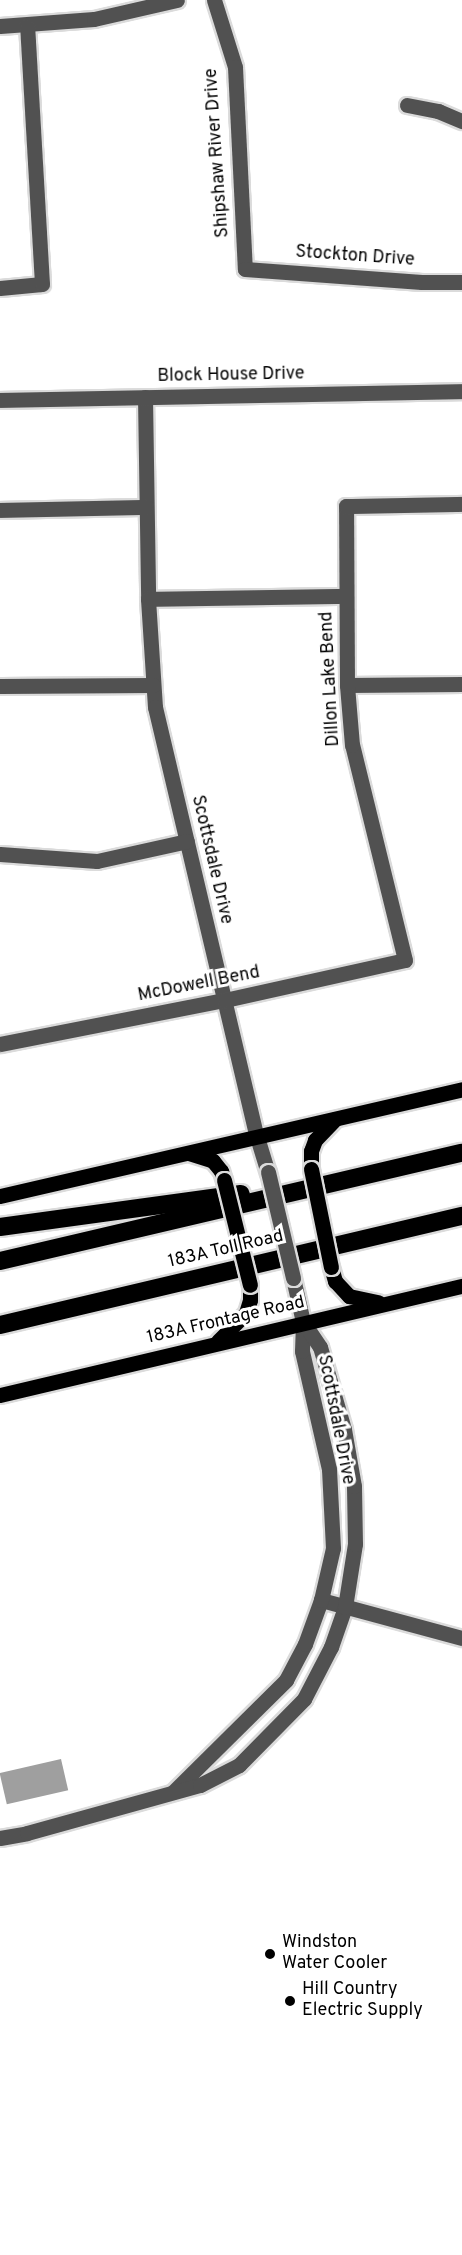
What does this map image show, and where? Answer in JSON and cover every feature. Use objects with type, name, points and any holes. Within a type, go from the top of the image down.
[{"type":"highway","points":[[0,1261],[462,1154]]},
{"type":"highway","points":[[0,1227],[350,1180]]},
{"type":"highway","name":"183A Toll Road","points":[[0,1325],[462,1216]]},
{"type":"main road","points":[[0,1197],[462,1089]]},
{"type":"main road","points":[[334,1119],[315,1140],[311,1151],[311,1168],[334,1281],[349,1296],[388,1303]]},
{"type":"main road","points":[[185,1152],[213,1161],[221,1171],[250,1285],[250,1300],[246,1313],[215,1343]]},
{"type":"main road","name":"183A Frontage Road","points":[[0,1395],[462,1286]]},
{"type":"street","points":[[0,26],[27,26],[94,19],[177,0]]},
{"type":"street","name":"Shipshaw River Drive","points":[[214,0],[235,67],[245,269]]},
{"type":"street","points":[[0,288],[42,284],[27,26]]},
{"type":"street","points":[[407,105],[438,111],[462,121]]},
{"type":"street","name":"Stockton Drive","points":[[245,269],[422,282],[462,282]]},
{"type":"street","name":"Block House Drive","points":[[0,400],[462,391]]},
{"type":"street","name":"Scottsdale Drive","points":[[145,397],[148,599],[153,686],[160,730],[303,1322],[302,1352],[329,1469],[333,1548],[321,1600],[305,1644],[286,1680],[172,1793]]},
{"type":"street","name":"Dillon Lake Bend","points":[[405,960],[352,746],[347,685],[346,506],[462,504]]},
{"type":"street","points":[[0,510],[146,507]]},
{"type":"street","points":[[148,599],[345,596]]},
{"type":"street","points":[[347,685],[462,684]]},
{"type":"street","points":[[0,686],[153,686]]},
{"type":"street","points":[[0,854],[97,861],[187,842]]},
{"type":"street","name":"McDowell Bend","points":[[0,1044],[225,1000],[405,960]]},
{"type":"street","name":"Scottsdale Drive","points":[[0,1838],[27,1833],[200,1785],[239,1765],[304,1699],[331,1647],[345,1607],[355,1544],[354,1486],[344,1429],[320,1347],[303,1322]]},
{"type":"street","points":[[321,1600],[462,1638]]},
{"type":"shaded area","points":[[61,1759],[68,1790],[7,1804],[0,1773]]},
{"type":"place","name":"Windston Water Cooler","points":[[270,1954]]},
{"type":"place","name":"Hill Country Electric Supply","points":[[290,2001]]}]
